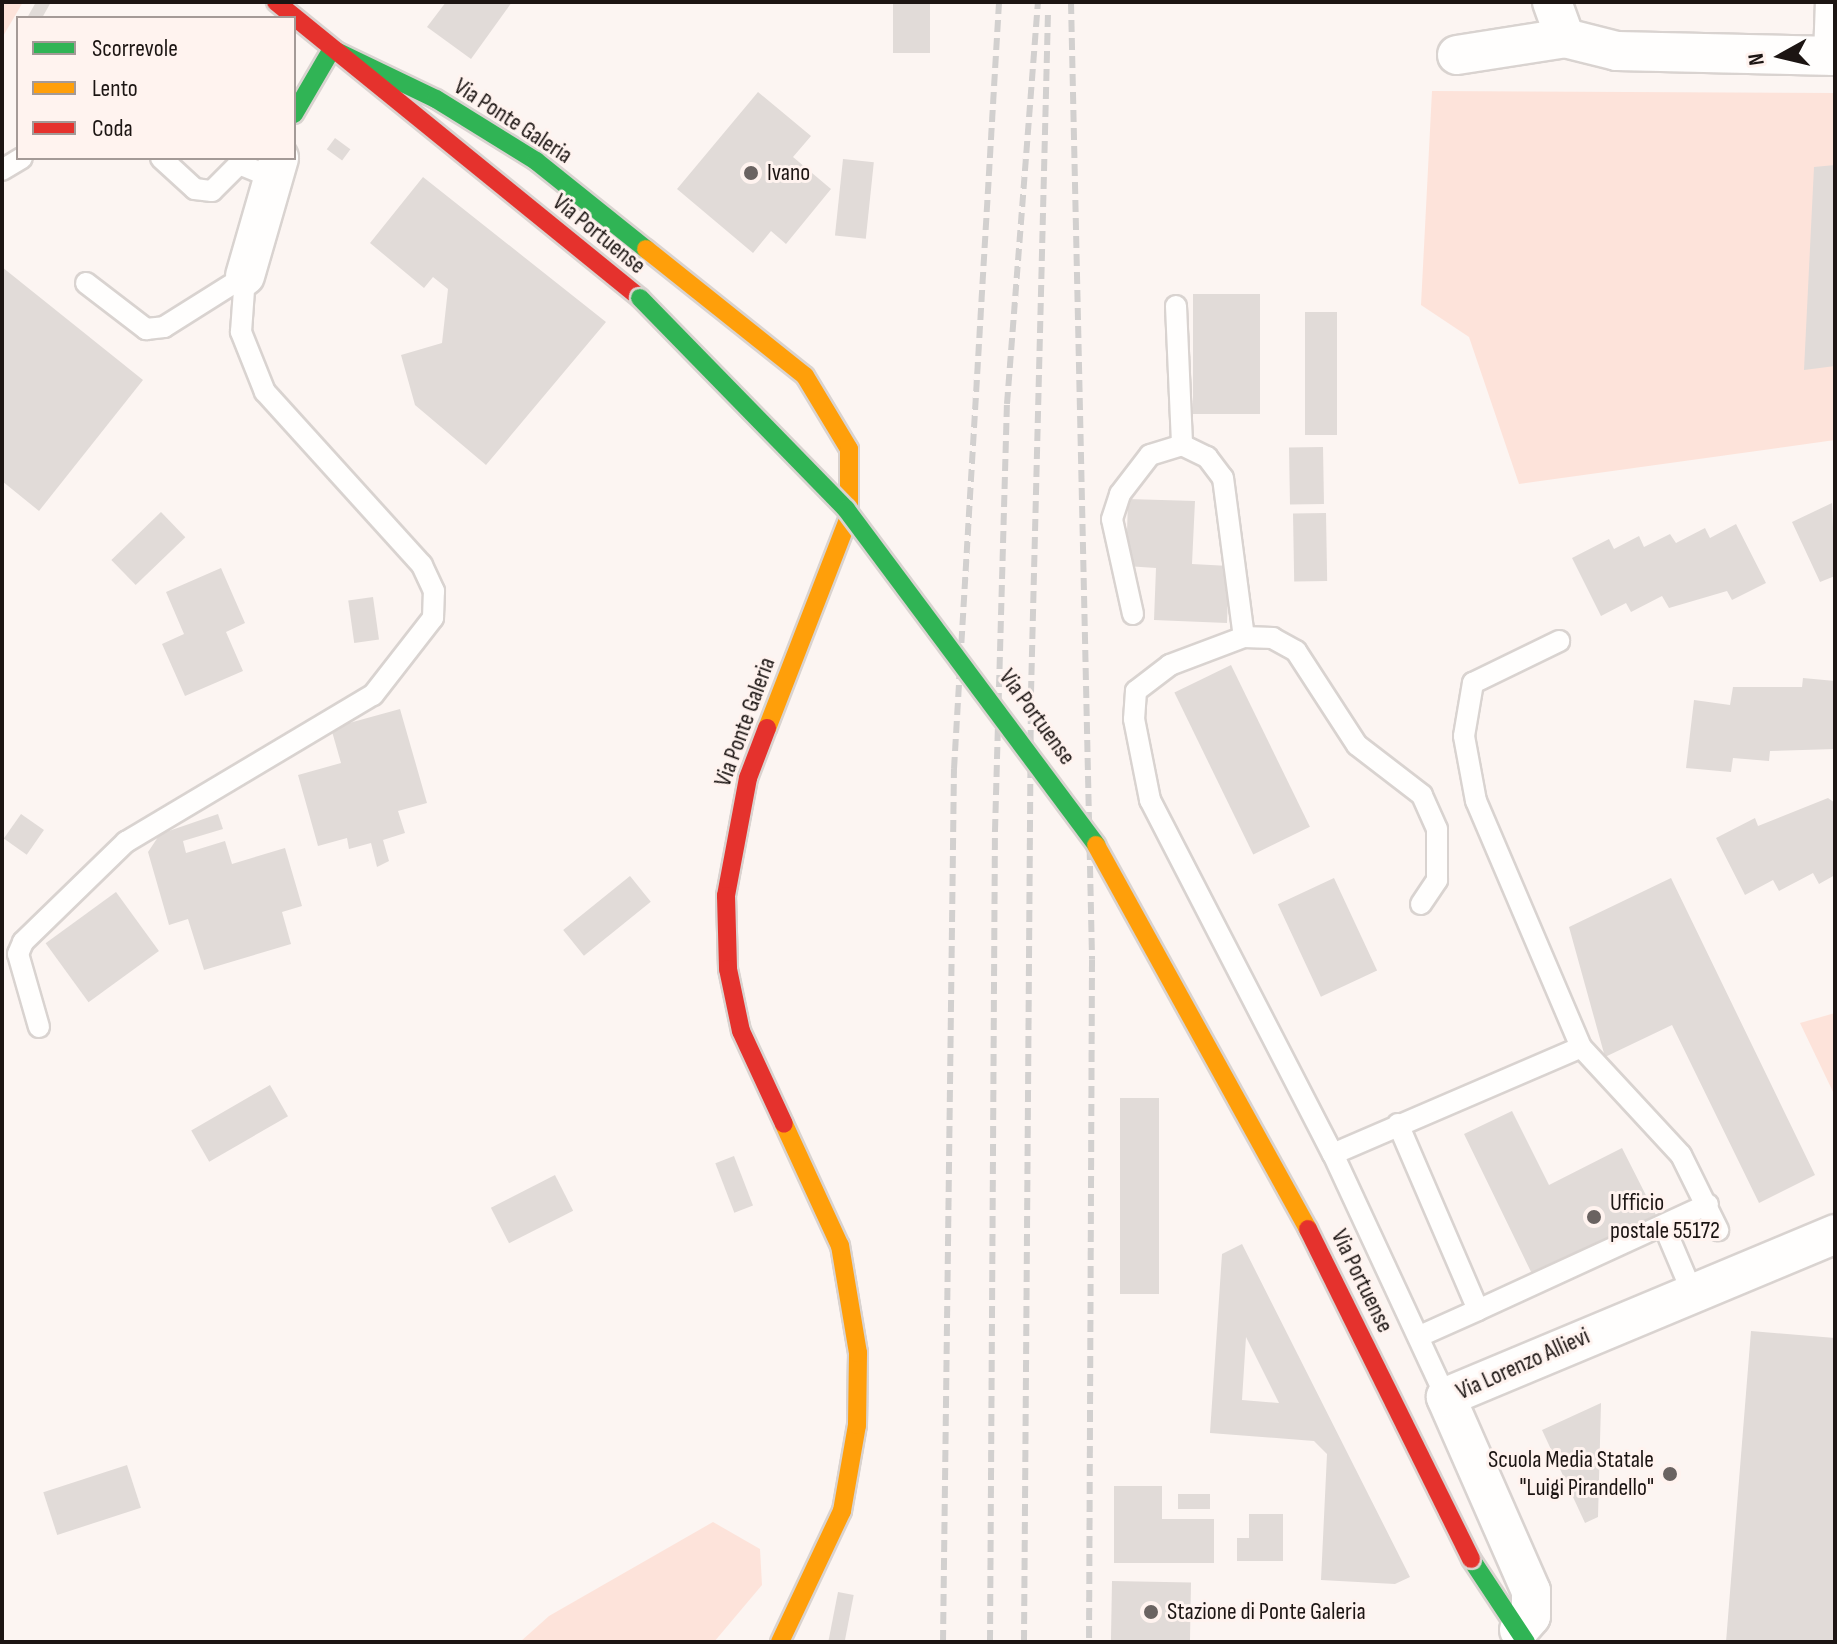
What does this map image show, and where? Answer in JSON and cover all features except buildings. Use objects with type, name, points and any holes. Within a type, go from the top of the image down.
[{"type":"main road","name":"Via Portuense","points":[[276,2],[293,16]]},
{"type":"main road","name":"Via Portuense","points":[[296,19],[640,298],[846,509],[1083,823],[1263,1137],[1471,1559],[1514,1638]]},
{"type":"main road","points":[[296,111],[332,49]]},
{"type":"main road","name":"Via Ponte Galeria","points":[[332,49],[436,99],[536,161],[805,376],[849,449],[849,517],[748,778],[726,896],[728,969],[741,1031],[840,1246],[858,1353],[857,1425],[842,1511],[780,1642]]},
{"type":"street","points":[[1552,2],[1565,38]]},
{"type":"street","points":[[1457,55],[1565,38],[1617,51],[1834,56],[1835,2]]},
{"type":"street","points":[[245,276],[258,164]]},
{"type":"street","name":"Via Lorenzo Allievi","points":[[1514,1638],[1531,1616],[1531,1591],[1446,1397],[1835,1234]]},
{"type":"lane","points":[[163,160],[195,189],[212,191],[258,164]]},
{"type":"lane","points":[[86,283],[146,329],[164,327],[245,276]]},
{"type":"lane","points":[[39,1027],[18,954],[23,942],[126,842],[373,695],[433,618],[434,591],[422,565],[265,392],[241,332],[245,276]]},
{"type":"lane","points":[[1176,306],[1182,445]]},
{"type":"lane","points":[[1133,614],[1112,519],[1120,494],[1150,455],[1182,445],[1207,457],[1223,478],[1244,637]]},
{"type":"lane","points":[[1421,904],[1437,880],[1437,829],[1422,795],[1357,745],[1296,651],[1273,638],[1244,637],[1170,665],[1136,691],[1134,719],[1150,800],[1333,1154],[1446,1397]]},
{"type":"lane","points":[[1559,641],[1473,683],[1464,736],[1476,801],[1581,1047],[1672,1144],[1708,1204],[1718,1230]]},
{"type":"lane","points":[[1333,1154],[1581,1047]]},
{"type":"lane","points":[[1398,1124],[1478,1310]]},
{"type":"lane","points":[[1420,1336],[1708,1204]]},
{"type":"lane","points":[[1664,1226],[1692,1292]]},
{"type":"shaded area","points":[[2,2],[23,2],[2,38]]},
{"type":"shaded area","points":[[1432,91],[1835,93],[1835,440],[1519,484],[1469,337],[1421,305]]},
{"type":"shaded area","points":[[1835,1013],[1835,1096],[1800,1023]]},
{"type":"shaded area","points":[[713,1522],[760,1549],[762,1585],[714,1642],[520,1642],[549,1616]]},
{"type":"railway","points":[[943,1642],[954,769],[999,2]]},
{"type":"railway","points":[[990,1642],[995,831],[1007,404],[1038,2]]},
{"type":"railway","points":[[1071,2],[1092,960],[1089,1642]]},
{"type":"railway","points":[[1024,1642],[1031,693],[1048,10]]},
{"type":"traffic: fast","points":[[332,49],[436,99],[536,161],[646,249]]},
{"type":"traffic: fast","points":[[296,111],[332,49]]},
{"type":"traffic: fast","points":[[640,298],[846,509],[1096,845]]},
{"type":"traffic: fast","points":[[1471,1559],[1526,1642]]},
{"type":"traffic: slow","points":[[646,249],[805,376],[849,449],[849,517],[767,728]]},
{"type":"traffic: slow","points":[[1096,845],[1308,1229]]},
{"type":"traffic: slow","points":[[780,1642],[842,1511],[857,1425],[858,1353],[840,1246],[784,1124]]},
{"type":"traffic: jam","points":[[276,2],[293,16]]},
{"type":"traffic: jam","points":[[296,18],[640,298]]},
{"type":"traffic: jam","points":[[767,728],[748,778],[726,896],[728,969],[741,1031],[784,1124]]},
{"type":"traffic: jam","points":[[1308,1229],[1471,1559]]},
{"type":"place","name":"Ivano","points":[[751,173]]},
{"type":"place","name":"Ufficio postale 55172","points":[[1594,1217]]},
{"type":"place","name":"Scuola Media Statale \"Luigi Pirandello\"","points":[[1670,1474]]},
{"type":"place","name":"Stazione di Ponte Galeria","points":[[1151,1612]]}]
